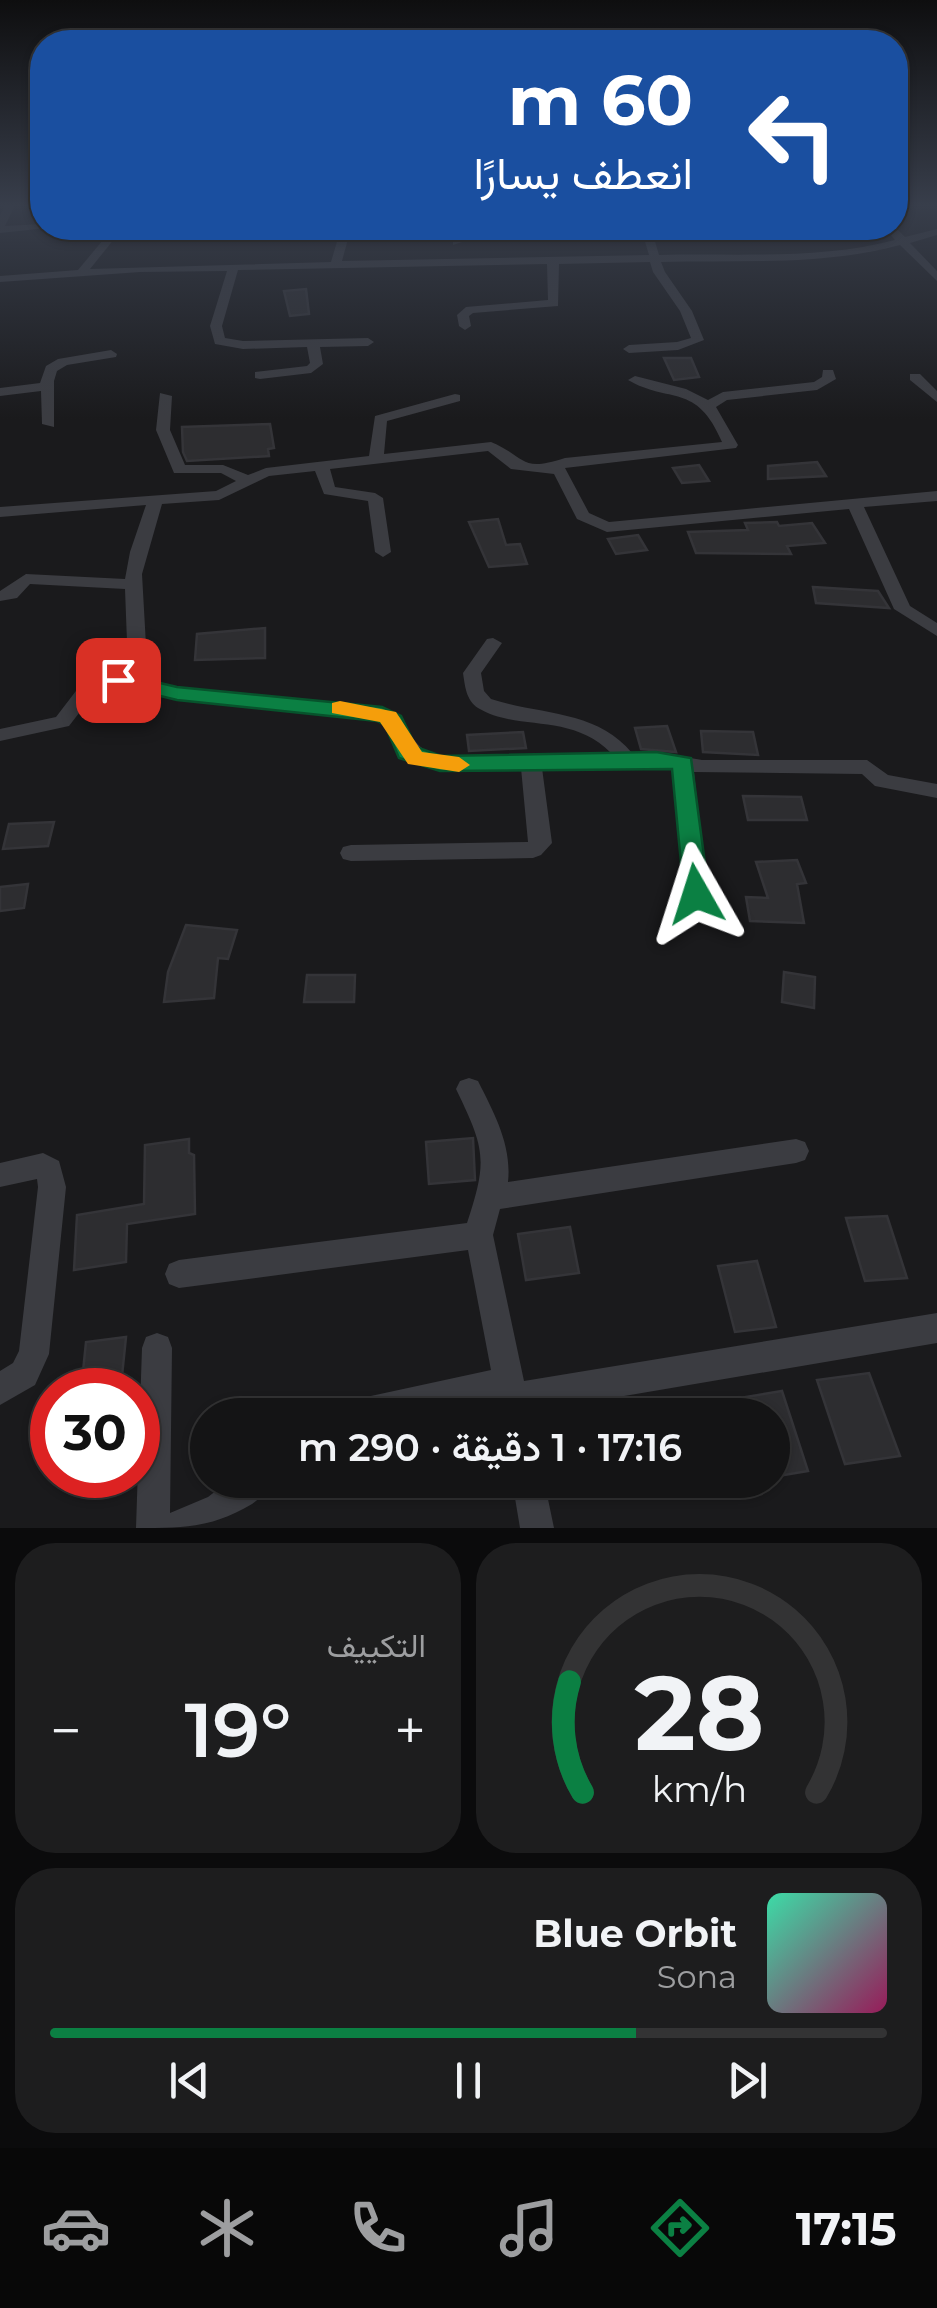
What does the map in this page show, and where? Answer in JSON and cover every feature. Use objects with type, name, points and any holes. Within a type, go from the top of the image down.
[{"type":"street","points":[[0,279],[32,276]]},
{"type":"street","points":[[231,276],[216,326],[219,340],[243,345],[368,342]]},
{"type":"street","points":[[466,326],[463,315],[470,310],[554,304],[553,276]]},
{"type":"street","points":[[629,348],[678,346],[698,340],[664,276]]},
{"type":"street","points":[[260,375],[311,368],[317,364],[313,343]]},
{"type":"street","points":[[49,424],[47,386],[51,368],[58,363],[111,354]]},
{"type":"street","points":[[710,405],[716,398],[817,386],[828,379],[828,372]]},
{"type":"street","points":[[915,378],[937,398]]},
{"type":"street","points":[[554,468],[564,462],[729,446],[710,405],[680,390],[635,380]]},
{"type":"street","points":[[0,392],[47,386]]},
{"type":"street","points":[[165,396],[163,430],[178,469],[226,470],[244,479]]},
{"type":"street","points":[[376,459],[380,419],[454,398]]},
{"type":"street","points":[[0,512],[226,493],[244,479],[266,472],[491,446],[516,466],[554,468],[562,473],[582,516],[607,527],[937,496]]},
{"type":"street","points":[[321,465],[329,490],[375,498],[383,552]]},
{"type":"street","points":[[0,736],[62,722],[86,690],[132,674],[140,662],[132,619],[132,584],[156,500]]},
{"type":"street","points":[[855,504],[902,610],[937,632]]},
{"type":"street","points":[[0,596],[10,594],[26,579],[132,584]]},
{"type":"street","points":[[493,643],[472,673],[475,692],[484,703],[593,727],[616,742],[628,761]]},
{"type":"street","points":[[118,680],[177,694],[378,713],[394,721],[407,752],[416,759],[455,765],[628,761],[866,768],[882,781],[937,792]]},
{"type":"street","points":[[683,763],[696,894]]},
{"type":"street","points":[[351,853],[532,850],[542,843],[530,764]]},
{"type":"street","points":[[469,1090],[494,1148],[492,1197],[483,1210],[479,1235],[512,1398]]},
{"type":"street","points":[[492,1197],[796,1151]]},
{"type":"street","points":[[0,1175],[43,1165],[49,1170],[52,1187],[34,1354],[24,1374],[0,1390]]},
{"type":"street","points":[[179,1274],[479,1235]]},
{"type":"street","points":[[518,1398],[937,1328]]},
{"type":"street","points":[[154,1528],[156,1348]]},
{"type":"street","points":[[176,1528],[220,1509],[234,1498]]},
{"type":"street","points":[[531,1498],[537,1528]]},
{"type":"building","points":[[306,289],[309,314],[290,316],[284,291]]},
{"type":"building","points":[[664,358],[691,358],[699,377],[674,380]]},
{"type":"building","points":[[270,424],[274,448],[268,449],[269,456],[187,461],[183,452],[182,427]]},
{"type":"building","points":[[817,462],[826,476],[768,479],[768,466]]},
{"type":"building","points":[[699,465],[709,481],[682,483],[673,468]]},
{"type":"building","points":[[498,519],[506,545],[520,544],[527,564],[489,567],[469,522]]},
{"type":"building","points":[[777,522],[779,526],[812,523],[825,543],[787,546],[791,554],[696,553],[688,532],[748,530],[745,523]]},
{"type":"building","points":[[638,535],[647,550],[616,554],[608,539]]},
{"type":"building","points":[[813,587],[878,591],[889,608],[816,603]]},
{"type":"building","points":[[265,628],[265,658],[195,660],[197,634]]},
{"type":"building","points":[[667,726],[676,752],[641,749],[635,728]]},
{"type":"building","points":[[701,731],[753,732],[758,755],[703,752]]},
{"type":"building","points":[[523,732],[526,748],[469,751],[467,735]]},
{"type":"building","points":[[743,796],[801,797],[807,820],[748,820]]},
{"type":"building","points":[[54,822],[48,846],[3,849],[9,824]]},
{"type":"building","points":[[797,860],[806,883],[797,884],[804,923],[750,921],[746,897],[768,898],[756,862]]},
{"type":"building","points":[[28,884],[24,908],[0,911],[0,887]]},
{"type":"building","points":[[186,925],[237,930],[228,959],[218,958],[214,998],[164,1002],[168,972]]},
{"type":"building","points":[[784,972],[815,977],[814,1008],[782,1002]]},
{"type":"building","points":[[307,975],[355,975],[354,1002],[304,1002]]},
{"type":"building","points":[[473,1138],[475,1180],[429,1184],[426,1142]]},
{"type":"building","points":[[189,1139],[189,1153],[194,1155],[195,1214],[127,1224],[126,1262],[74,1270],[77,1215],[144,1204],[145,1145]]},
{"type":"building","points":[[887,1216],[907,1278],[865,1281],[846,1218]]},
{"type":"building","points":[[570,1227],[579,1273],[526,1280],[518,1234]]},
{"type":"building","points":[[757,1261],[776,1327],[735,1332],[718,1266]]},
{"type":"building","points":[[126,1337],[123,1368],[83,1368],[86,1342]]},
{"type":"building","points":[[869,1373],[900,1456],[845,1464],[817,1380]]},
{"type":"building","points":[[782,1391],[784,1398],[740,1398]]},
{"type":"building","points":[[790,1416],[808,1471],[790,1474]]},
{"type":"slow traffic","points":[[340,708],[382,714],[394,721],[407,752],[416,759],[459,765]]},
{"type":"route","points":[[118,680],[177,694],[382,714],[394,721],[407,752],[416,759],[440,763],[683,763],[696,894]]}]
